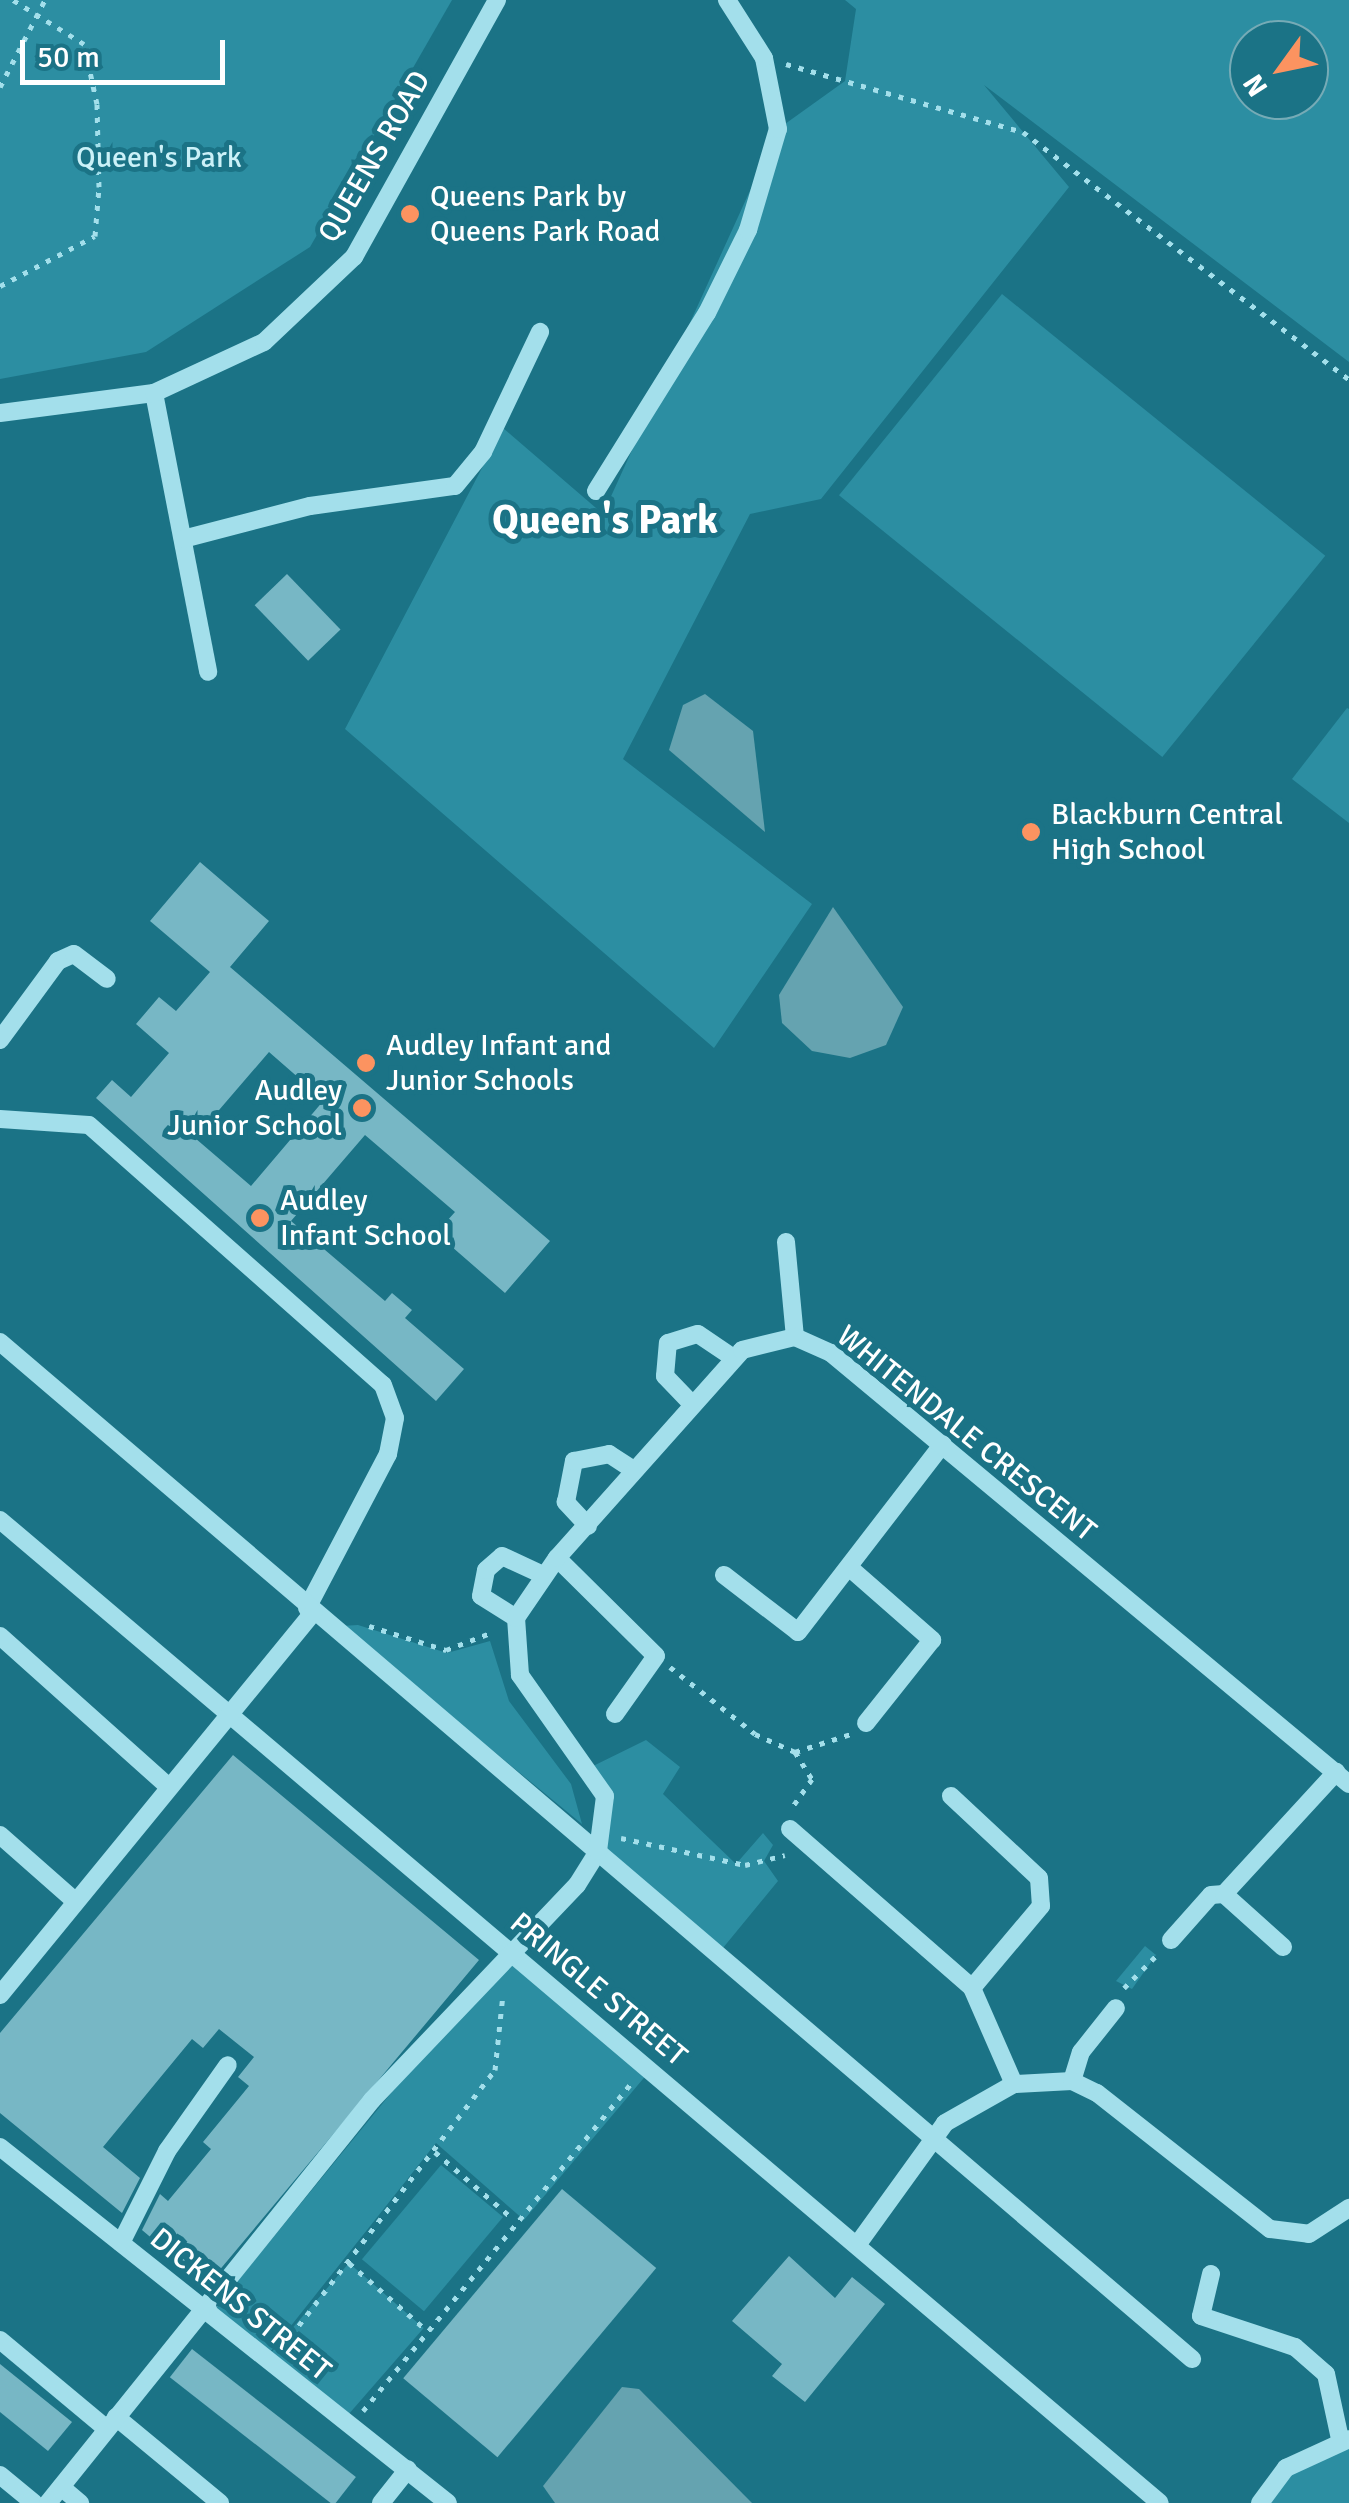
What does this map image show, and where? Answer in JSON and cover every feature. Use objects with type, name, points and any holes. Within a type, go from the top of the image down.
[{"type":"street","name":"QUEENS ROAD","points":[[0,413],[154,393],[264,342],[354,256],[497,0]]},
{"type":"street","points":[[596,491],[748,230],[778,129],[764,58],[727,0]]},
{"type":"street","points":[[183,539],[310,506],[456,486],[483,452],[540,332]]},
{"type":"street","points":[[154,393],[208,672]]},
{"type":"street","points":[[0,1040],[58,962],[74,954],[107,978]]},
{"type":"street","points":[[0,1119],[89,1126],[382,1385],[395,1418],[388,1454],[310,1610],[0,1995]]},
{"type":"street","points":[[786,1242],[795,1337]]},
{"type":"street","points":[[48,2503],[372,2100],[598,1851],[604,1832],[606,1796],[520,1675],[515,1628],[543,1575],[731,1356],[698,1334],[668,1343],[665,1376],[690,1402]]},
{"type":"street","name":"WHITENDALE CRESCENT","points":[[731,1356],[795,1337],[831,1353],[1343,1778]]},
{"type":"street","points":[[0,1342],[1192,2359]]},
{"type":"street","points":[[724,1575],[798,1632],[851,1569],[942,1444]]},
{"type":"street","points":[[588,1526],[566,1502],[574,1461],[609,1454],[634,1470]]},
{"type":"street","name":"PRINGLE STREET","points":[[0,1520],[508,1950],[860,2241],[1160,2503]]},
{"type":"street","points":[[515,1628],[482,1596],[486,1570],[502,1556],[543,1575]]},
{"type":"street","points":[[557,1558],[656,1656],[615,1714]]},
{"type":"street","points":[[851,1569],[932,1640],[866,1723]]},
{"type":"street","points":[[0,1636],[169,1787]]},
{"type":"street","points":[[1171,1940],[1211,1895],[1224,1894],[1343,1778]]},
{"type":"street","points":[[951,1796],[1039,1878],[1041,1906],[972,1988]]},
{"type":"street","points":[[0,1835],[76,1902]]},
{"type":"street","points":[[797,1835],[972,1988],[1014,2084]]},
{"type":"street","points":[[1224,1894],[1283,1946]]},
{"type":"street","points":[[1072,2081],[1081,2052],[1116,2008]]},
{"type":"street","points":[[121,2244],[167,2152],[228,2065]]},
{"type":"street","points":[[860,2241],[934,2138],[990,2091],[1014,2084],[1072,2081],[1130,2114],[1270,2229],[1309,2234],[1349,2208]]},
{"type":"street","name":"DICKENS STREET","points":[[0,2147],[448,2503]]},
{"type":"street","points":[[1211,2274],[1202,2316],[1295,2346],[1326,2374],[1344,2439],[1286,2468],[1260,2503]]},
{"type":"street","points":[[0,2340],[220,2503]]},
{"type":"street","points":[[381,2503],[408,2469]]},
{"type":"street","points":[[0,2476],[34,2503]]},
{"type":"street","points":[[61,2487],[80,2503]]},
{"type":"path","points":[[0,286],[95,236],[97,104],[84,44],[12,0]]},
{"type":"path","points":[[0,88],[45,0]]},
{"type":"path","points":[[764,58],[1022,132],[1349,380]]},
{"type":"path","points":[[334,1628],[358,1622],[446,1650],[486,1630],[515,1628]]},
{"type":"path","points":[[604,1832],[746,1865],[797,1835],[792,1804],[812,1779],[795,1752],[755,1734],[656,1656]]},
{"type":"path","points":[[795,1752],[838,1744],[866,1723]]},
{"type":"path","points":[[1116,2008],[1171,1940]]},
{"type":"path","points":[[269,2364],[495,2070],[504,1990]]},
{"type":"path","points":[[350,2428],[512,2218],[647,2066]]},
{"type":"path","points":[[434,2152],[512,2218]]},
{"type":"path","points":[[348,2263],[424,2328]]},
{"type":"green space","name":"Queen's Park","points":[[0,0],[452,0],[310,247],[146,352],[0,379]]},
{"type":"green space","points":[[845,0],[1349,0],[1349,362],[984,85],[1069,187],[821,499],[750,514],[623,759],[812,904],[714,1048],[345,729],[503,428],[603,514],[778,129],[845,81],[856,9]]},
{"type":"green space","points":[[1002,294],[1325,556],[1162,757],[839,495]]},
{"type":"green space","points":[[1349,709],[1349,823],[1292,779]]},
{"type":"green space","points":[[358,1625],[447,1653],[490,1641],[509,1701],[571,1784],[582,1824],[341,1626]]},
{"type":"green space","points":[[646,1740],[680,1767],[663,1794],[736,1864],[763,1833],[773,1845],[764,1861],[778,1881],[718,1954],[598,1851],[606,1820],[589,1768]]},
{"type":"green space","points":[[1145,1946],[1156,1955],[1132,1989],[1116,1981]]},
{"type":"green space","points":[[508,1950],[648,2073],[524,2220],[436,2143],[267,2356],[212,2312]]},
{"type":"green space","points":[[441,2165],[503,2217],[424,2311],[362,2259]]},
{"type":"green space","points":[[349,2263],[424,2328],[339,2425],[264,2360]]},
{"type":"green space","points":[[1349,2439],[1349,2503],[1260,2503],[1286,2468]]},
{"type":"shaded area","points":[[705,694],[753,731],[765,832],[669,750],[683,705]]},
{"type":"shaded area","points":[[833,907],[903,1007],[886,1045],[850,1058],[812,1051],[782,1023],[779,995]]},
{"type":"shaded area","points":[[622,2387],[639,2389],[752,2503],[555,2503],[543,2486]]},
{"type":"building","points":[[287,574],[340,629],[308,661],[255,605]]},
{"type":"building","points":[[200,862],[269,921],[230,967],[550,1241],[505,1293],[436,1233],[455,1212],[365,1135],[291,1221],[385,1301],[392,1293],[412,1310],[405,1318],[464,1369],[436,1401],[96,1098],[112,1080],[131,1097],[169,1053],[136,1024],[159,997],[176,1011],[210,972],[150,921]],"holes":[[[269,1052],[324,1100],[251,1186],[195,1138]]]},
{"type":"building","points":[[233,1755],[479,1960],[207,2285],[142,2230],[160,2194],[168,2201],[211,2149],[203,2142],[249,2086],[238,2077],[254,2057],[219,2029],[203,2048],[192,2039],[103,2147],[140,2178],[122,2213],[0,2113],[0,2033]]},
{"type":"building","points":[[562,2189],[656,2268],[497,2457],[403,2378]]},
{"type":"building","points":[[789,2256],[835,2298],[852,2277],[885,2304],[805,2402],[772,2376],[782,2364],[732,2321]]},
{"type":"building","points":[[192,2349],[356,2477],[336,2503],[331,2503],[170,2377]]},
{"type":"building","points":[[0,2364],[72,2422],[48,2451],[0,2412]]},
{"type":"place","name":"Queens Park by Queens Park Road","points":[[410,214]]},
{"type":"place","name":"Blackburn Central High School","points":[[1031,832]]},
{"type":"place","name":"Audley Infant and Junior Schools","points":[[366,1063]]},
{"type":"place","name":"Audley Junior School","points":[[362,1108]]},
{"type":"place","name":"Audley Infant School","points":[[260,1218]]},
{"type":"district","name":"Queen's Park","points":[[605,520]]}]
